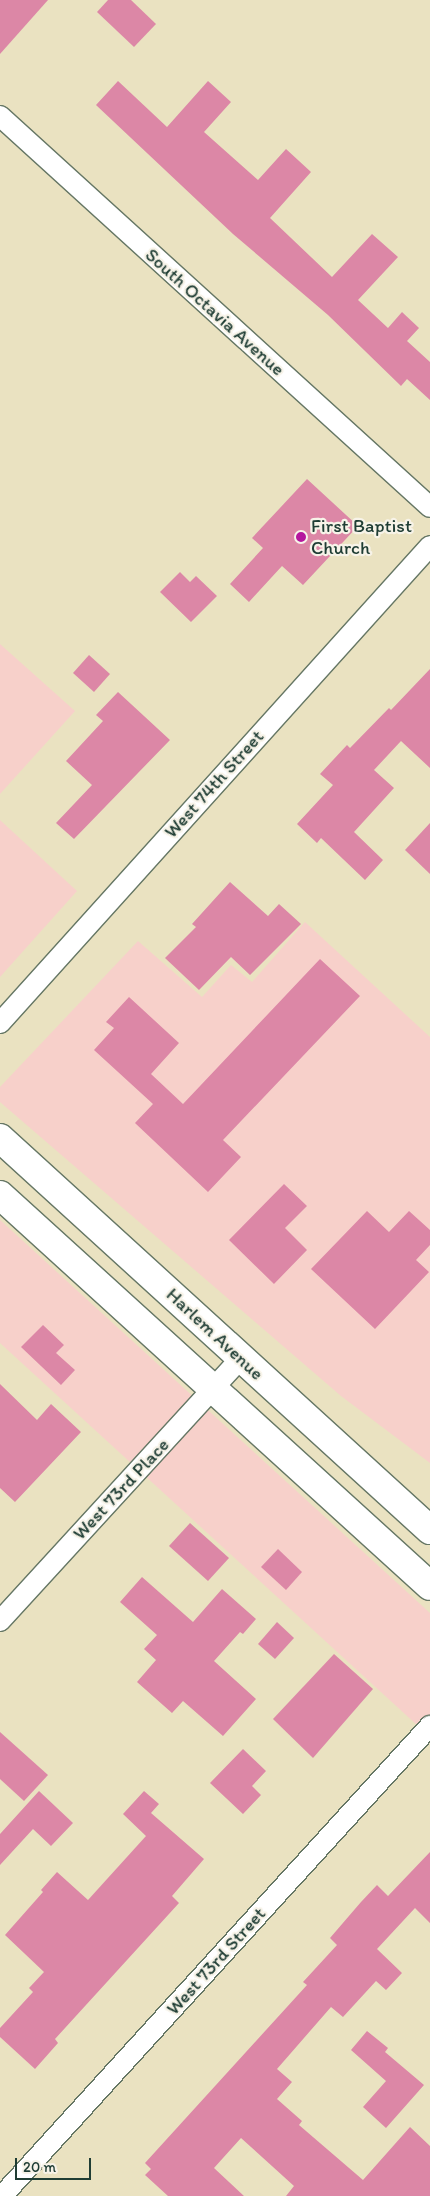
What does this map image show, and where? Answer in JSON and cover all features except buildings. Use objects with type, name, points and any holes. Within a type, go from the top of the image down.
[{"type":"main road","name":"Harlem Avenue","points":[[0,1138],[430,1530]]},
{"type":"main road","points":[[0,1195],[430,1586]]},
{"type":"street","name":"South Octavia Avenue","points":[[0,116],[430,507]]},
{"type":"street","name":"West 74th Street","points":[[0,1023],[430,546]]},
{"type":"street","name":"West 73rd Place","points":[[0,1621],[241,1358]]},
{"type":"street","name":"West 73rd Street","points":[[2,2196],[430,1726]]},
{"type":"shaded area","points":[[0,644],[75,711],[0,794]]},
{"type":"shaded area","points":[[0,820],[77,891],[0,977]]},
{"type":"shaded area","points":[[305,922],[430,1037],[430,1463],[341,1396],[0,1102],[0,1087],[138,941],[202,997],[231,965],[252,982]]},
{"type":"shaded area","points":[[0,1220],[430,1613],[430,1737],[0,1343]]},
{"type":"place","name":"First Baptist Church","points":[[301,537]]}]
